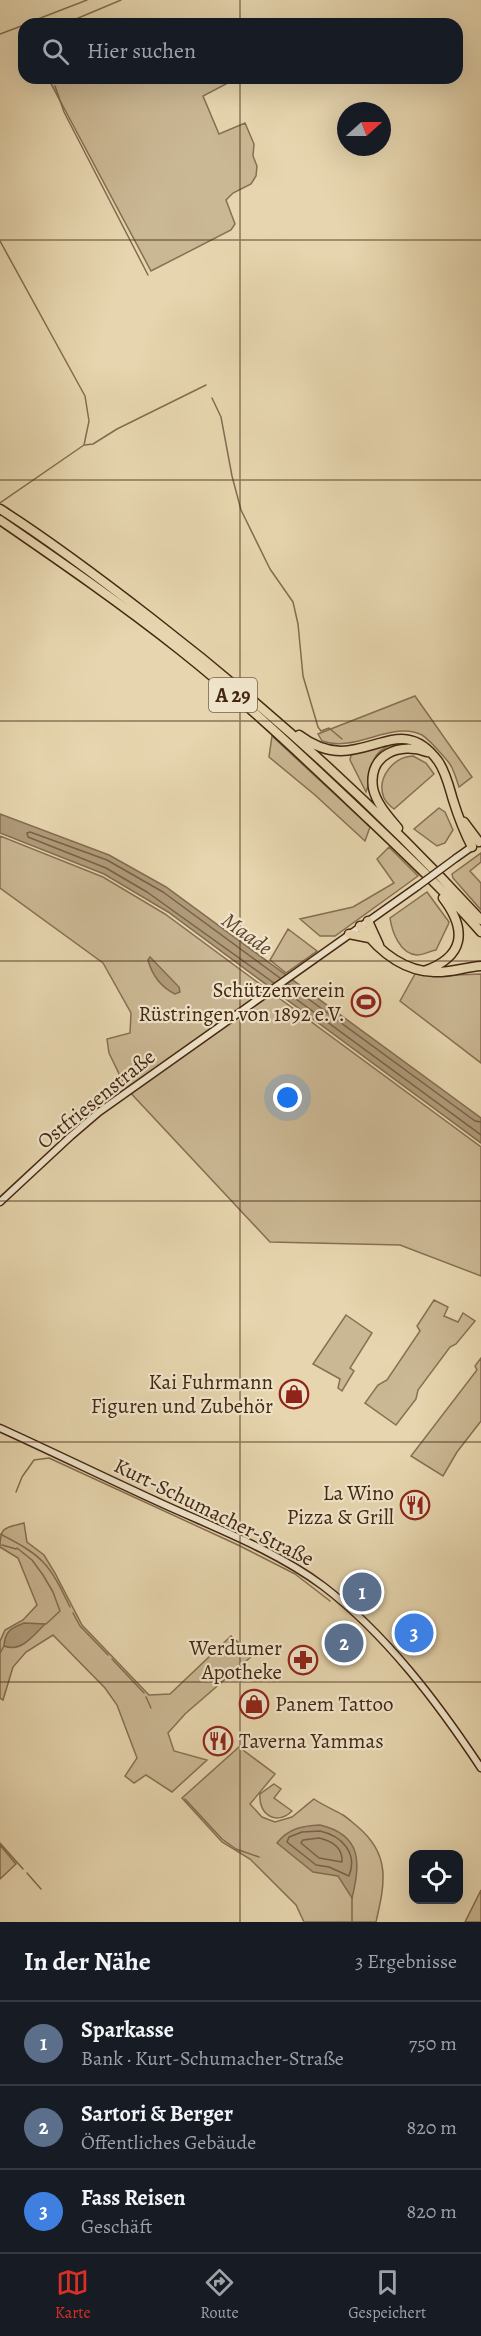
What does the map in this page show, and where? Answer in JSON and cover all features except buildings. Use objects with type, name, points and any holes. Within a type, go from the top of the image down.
[{"type":"highway","name":"A 29","points":[[0,508],[143,611],[276,720],[408,843],[481,920]]},
{"type":"highway","name":"A 29","points":[[0,520],[108,596],[189,658],[292,746],[413,861],[481,932]]},
{"type":"highway","points":[[276,720],[325,749],[348,750],[384,740],[401,738],[417,742],[443,769],[460,817],[477,843]]},
{"type":"highway","points":[[408,843],[376,797],[373,787],[375,771],[383,757],[397,748],[407,747],[430,753]]},
{"type":"highway","points":[[460,817],[469,827],[477,843]]},
{"type":"highway","points":[[469,827],[481,830]]},
{"type":"highway","points":[[413,861],[418,871],[453,912],[459,932],[457,945],[450,958],[424,971]]},
{"type":"highway","points":[[364,924],[388,955],[403,965],[435,972],[481,966]]},
{"type":"highway","points":[[364,924],[369,938]]},
{"type":"highway","points":[[349,934],[369,938],[380,946]]},
{"type":"street","name":"Ostfriesenstraße","points":[[0,1202],[99,1113],[477,843]]},
{"type":"street","name":"Kurt-Schumacher-Straße","points":[[0,1428],[236,1537],[297,1568],[317,1582],[365,1624],[417,1680],[452,1724],[481,1768]]},
{"type":"shaded area","points":[[51,84],[226,84],[203,96],[219,134],[245,123],[254,144],[256,176],[251,184],[233,193],[226,200],[235,224],[231,230],[151,271]]},
{"type":"shaded area","points":[[415,696],[472,777],[459,787],[453,769],[422,735],[410,731],[398,731],[335,744],[322,741],[318,734]]},
{"type":"shaded area","points":[[272,736],[370,827],[365,841],[269,757]]},
{"type":"shaded area","points":[[389,742],[390,745],[382,749],[374,760],[366,792],[350,760],[351,755]]},
{"type":"shaded area","points":[[413,756],[426,763],[434,774],[394,809],[384,798],[382,783],[384,776],[393,764]]},
{"type":"shaded area","points":[[439,808],[445,812],[453,830],[445,843],[437,846],[414,829]]},
{"type":"shaded area","points":[[0,836],[103,877],[165,914],[481,1147],[481,1276],[400,1245],[270,1242],[126,1088],[109,1053],[107,1039],[130,1033],[131,1013],[103,963],[0,888]]},
{"type":"shaded area","points":[[389,847],[418,876],[335,936],[320,936],[300,919],[353,907],[394,883],[377,859]]},
{"type":"shaded area","points":[[481,853],[481,862],[470,871],[481,883],[481,910],[452,874]]},
{"type":"shaded area","points":[[427,892],[449,922],[436,950],[417,955],[411,954],[402,947],[395,936],[390,918]]},
{"type":"shaded area","points":[[288,929],[317,951],[286,973],[270,960]]},
{"type":"shaded area","points":[[415,974],[429,976],[481,974],[481,1063],[400,1001]]},
{"type":"shaded area","points":[[434,1300],[448,1307],[444,1316],[458,1322],[463,1313],[475,1321],[456,1344],[450,1347],[418,1390],[416,1399],[396,1425],[365,1403],[378,1385],[387,1380],[420,1331],[417,1326]]},
{"type":"shaded area","points":[[346,1315],[372,1333],[350,1368],[354,1371],[342,1391],[338,1388],[340,1379],[313,1364]]},
{"type":"shaded area","points":[[481,1358],[481,1421],[457,1452],[443,1476],[411,1456],[477,1370],[475,1366]]},
{"type":"shaded area","points":[[24,1523],[27,1542],[44,1555],[82,1625],[149,1695],[170,1694],[231,1636],[253,1655],[185,1714],[168,1733],[174,1751],[207,1760],[172,1792],[146,1775],[134,1783],[125,1776],[137,1758],[117,1705],[105,1688],[53,1635],[26,1652],[13,1667],[3,1700],[0,1698],[0,1641],[5,1630],[23,1620],[37,1605],[18,1558],[0,1547],[1,1535],[5,1529]]},
{"type":"shaded area","points":[[239,1747],[275,1774],[250,1804],[262,1817],[275,1822],[292,1817],[314,1799],[345,1816],[369,1838],[381,1859],[383,1870],[382,1895],[376,1922],[304,1922],[296,1905],[250,1859],[222,1842],[182,1798]]},
{"type":"shaded area","points":[[274,1784],[281,1789],[274,1798],[292,1811],[280,1818],[265,1813],[260,1801],[260,1794]]},
{"type":"shaded area","points":[[0,1845],[16,1864],[0,1879]]},
{"type":"shaded area","points":[[481,1890],[481,1922],[465,1922]]},
{"type":"water","points":[[0,814],[109,855],[166,887],[481,1118],[481,1143],[168,912],[104,874],[0,833]]},
{"type":"water","points":[[150,957],[179,987],[180,992],[175,994],[158,980],[148,960]]},
{"type":"water","points":[[24,1623],[45,1624],[22,1645],[10,1648],[4,1646],[10,1631]]},
{"type":"water","points":[[320,1825],[344,1836],[351,1843],[355,1852],[357,1873],[352,1898],[338,1876],[313,1872],[277,1843],[286,1834],[296,1829]]},
{"type":"waterway","points":[[40,18],[87,0]]},
{"type":"waterway","points":[[78,18],[121,0]]},
{"type":"waterway","points":[[0,34],[18,27]]},
{"type":"waterway","points":[[55,86],[64,112],[148,275]]},
{"type":"waterway","points":[[0,241],[85,396],[89,421],[84,445],[0,503]]},
{"type":"waterway","points":[[85,445],[93,444],[117,429],[206,385]]},
{"type":"waterway","points":[[212,398],[221,417],[241,510],[270,569],[293,602],[298,624],[303,676],[318,727],[321,731],[329,728],[342,739]]},
{"type":"waterway","points":[[16,1492],[22,1477],[34,1460],[49,1458],[238,1545],[295,1574],[330,1601]]},
{"type":"waterway","points":[[0,1534],[26,1548],[43,1562],[50,1570],[70,1607]]},
{"type":"waterway","points":[[2,1545],[16,1549]]},
{"type":"waterway","points":[[17,1548],[32,1560],[53,1592],[60,1611],[46,1624]]},
{"type":"waterway","points":[[73,1613],[80,1626],[108,1655]]},
{"type":"waterway","points":[[0,1653],[4,1646]]},
{"type":"waterway","points":[[112,1659],[144,1693]]},
{"type":"waterway","points":[[146,1697],[151,1708]]},
{"type":"waterway","points":[[185,1799],[222,1839],[236,1849],[259,1857]]},
{"type":"waterway","points":[[0,1843],[23,1869]]},
{"type":"waterway","points":[[27,1873],[41,1889]]},
{"type":"waterway","points":[[352,1898],[352,1922]]},
{"type":"place","name":"Schützenverein Rüstringen von 1892 e.V.","points":[[366,1002]]},
{"type":"place","name":"Kai Fuhrmann Figuren und Zubehör","points":[[294,1394]]},
{"type":"place","name":"La Wino Pizza & Grill","points":[[415,1505]]},
{"type":"place","name":"Sparkasse","points":[[362,1592]]},
{"type":"place","name":"Fass Reisen","points":[[414,1633]]},
{"type":"place","name":"Sartori & Berger","points":[[344,1643]]},
{"type":"place","name":"Werdumer Apotheke","points":[[303,1660]]},
{"type":"place","name":"Panem Tattoo","points":[[254,1704]]},
{"type":"place","name":"Taverna Yammas","points":[[218,1741]]},
{"type":"water label","name":"Maade","points":[[247,934]]}]
